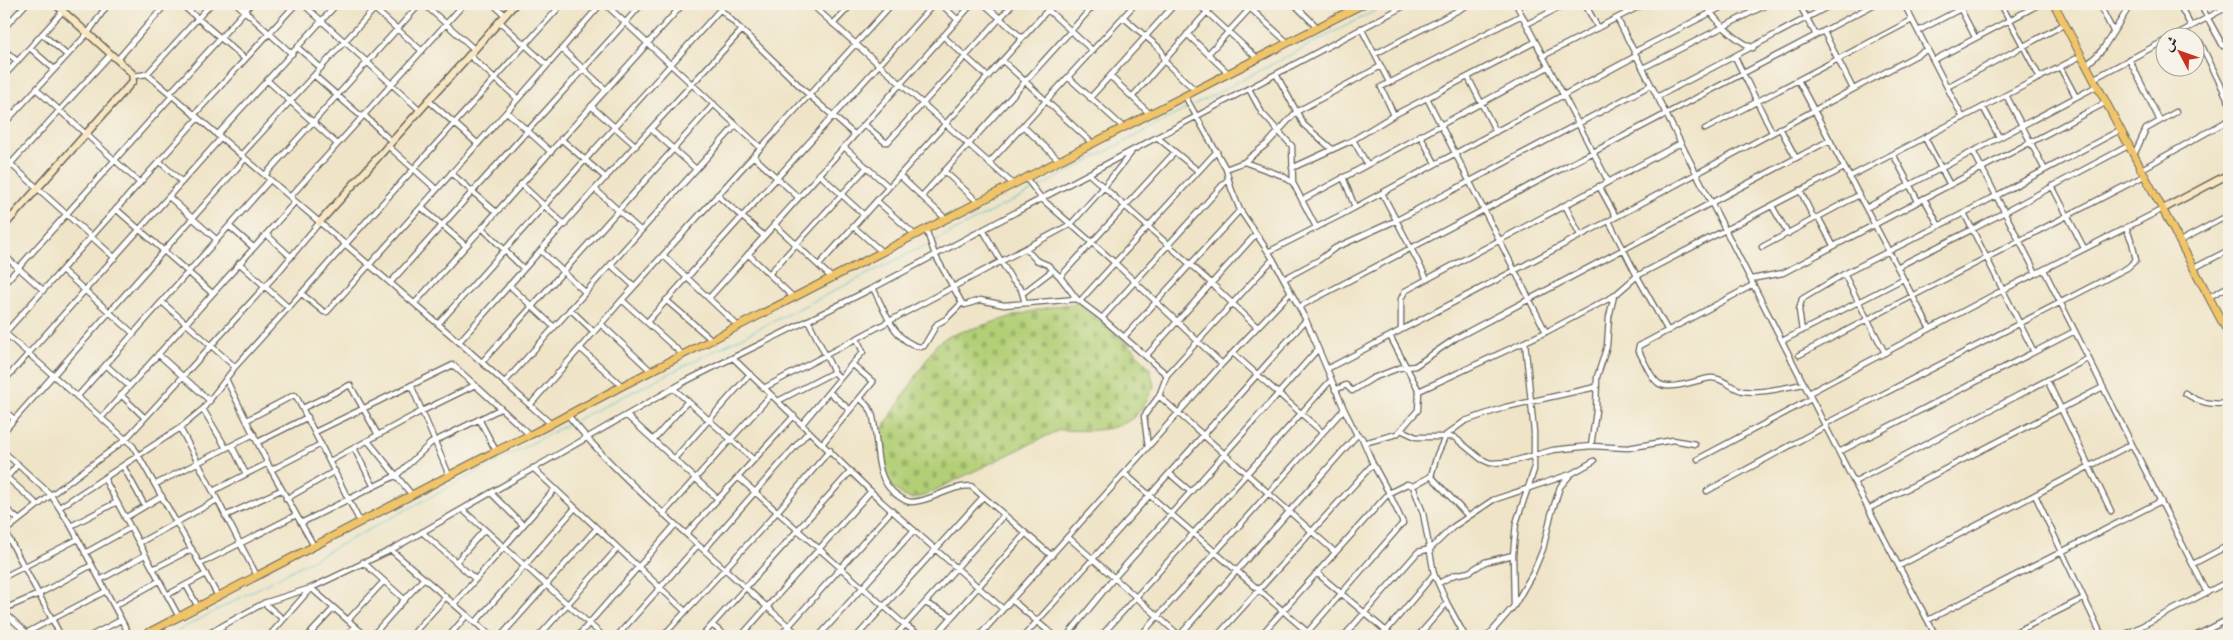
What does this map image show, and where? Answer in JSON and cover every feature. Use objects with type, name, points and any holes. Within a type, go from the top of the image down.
[{"type":"main road","points":[[142,636],[530,435],[651,370],[1363,4]]},
{"type":"main road","points":[[2054,4],[2209,297],[2227,324],[2229,335]]},
{"type":"street","points":[[4,28],[26,4]]},
{"type":"street","points":[[4,124],[88,32],[108,4]]},
{"type":"street","points":[[118,60],[166,4]]},
{"type":"street","points":[[181,4],[245,59]]},
{"type":"street","points":[[134,76],[147,74],[211,4]]},
{"type":"street","points":[[237,4],[292,54]]},
{"type":"street","points":[[4,284],[251,4]]},
{"type":"street","points":[[194,114],[296,4]]},
{"type":"street","points":[[303,4],[419,109]]},
{"type":"street","points":[[4,381],[169,197],[267,80],[337,4]]},
{"type":"street","points":[[369,4],[422,51]]},
{"type":"street","points":[[4,431],[193,218],[290,101],[315,76],[379,4]]},
{"type":"street","points":[[265,175],[422,4],[474,49]]},
{"type":"street","points":[[290,197],[464,4]]},
{"type":"street","points":[[493,4],[505,14]]},
{"type":"street","points":[[61,636],[25,566],[4,531],[126,440],[291,257],[419,109],[515,4]]},
{"type":"street","points":[[60,507],[180,428],[203,409],[235,367],[562,4]]},
{"type":"street","points":[[302,294],[326,312],[507,112],[601,4]]},
{"type":"street","points":[[605,4],[649,42],[670,64],[761,148]]},
{"type":"street","points":[[390,283],[642,4]]},
{"type":"street","points":[[415,304],[683,4]]},
{"type":"street","points":[[438,324],[503,249],[725,4]]},
{"type":"street","points":[[811,4],[1013,184]]},
{"type":"street","points":[[833,24],[852,4]]},
{"type":"street","points":[[530,405],[634,286],[892,4]]},
{"type":"street","points":[[647,322],[934,4]]},
{"type":"street","points":[[941,4],[958,20]]},
{"type":"street","points":[[709,298],[763,235],[855,136],[972,4]]},
{"type":"street","points":[[984,4],[1022,38]]},
{"type":"street","points":[[865,124],[887,143],[1013,4]]},
{"type":"street","points":[[818,266],[1053,4]]},
{"type":"street","points":[[922,196],[1095,4]]},
{"type":"street","points":[[989,163],[1135,4]]},
{"type":"street","points":[[1090,98],[1175,4]]},
{"type":"street","points":[[1198,4],[1257,58]]},
{"type":"street","points":[[1132,97],[1214,4]]},
{"type":"street","points":[[1295,4],[1317,28]]},
{"type":"street","points":[[204,636],[264,603],[311,588],[391,550],[492,494],[533,468],[587,439],[673,388],[872,288],[1197,118],[1408,4]]},
{"type":"street","points":[[1375,54],[1470,4]]},
{"type":"street","points":[[1516,4],[1608,181]]},
{"type":"street","points":[[1526,24],[1566,4]]},
{"type":"street","points":[[1586,4],[1598,28]]},
{"type":"street","points":[[1543,56],[1644,4]]},
{"type":"street","points":[[1706,4],[1710,13],[1738,40],[1753,48]]},
{"type":"street","points":[[1268,252],[1456,154],[1728,4]]},
{"type":"street","points":[[1642,68],[1768,4]]},
{"type":"street","points":[[1798,4],[1816,35]]},
{"type":"street","points":[[1657,97],[1834,4]]},
{"type":"street","points":[[1299,306],[1875,4]]},
{"type":"street","points":[[1904,4],[1963,118]]},
{"type":"street","points":[[1918,31],[1959,6],[1970,4]]},
{"type":"street","points":[[2001,4],[2040,78]]},
{"type":"street","points":[[1934,60],[2040,4]]},
{"type":"street","points":[[2099,4],[2113,31]]},
{"type":"street","points":[[2086,66],[2102,50],[2131,4]]},
{"type":"street","points":[[2179,4],[2191,26]]},
{"type":"street","points":[[2200,4],[2223,46],[2229,44]]},
{"type":"street","points":[[4,76],[42,34],[59,6],[134,76]]},
{"type":"street","points":[[1208,54],[1252,6],[1287,42]]},
{"type":"street","points":[[1959,6],[1975,37]]},
{"type":"street","points":[[2188,28],[2229,6]]},
{"type":"street","points":[[720,9],[809,95],[855,136]]},
{"type":"street","points":[[1048,10],[1093,50]]},
{"type":"street","points":[[1394,116],[1380,88],[1522,15]]},
{"type":"street","points":[[1123,17],[1162,52],[1164,60],[1195,90]]},
{"type":"street","points":[[1617,18],[1698,173],[1711,203],[1811,399],[1936,636]]},
{"type":"street","points":[[1705,129],[1912,20]]},
{"type":"street","points":[[499,21],[548,65]]},
{"type":"street","points":[[1947,87],[2064,24]]},
{"type":"street","points":[[1361,28],[1389,82]]},
{"type":"street","points":[[460,342],[595,189],[742,30]]},
{"type":"street","points":[[1824,32],[1853,89]]},
{"type":"street","points":[[42,34],[67,55]]},
{"type":"street","points":[[1187,34],[1228,73]]},
{"type":"street","points":[[943,36],[988,77]]},
{"type":"street","points":[[1292,168],[1353,140],[1427,98],[1536,42]]},
{"type":"street","points":[[2093,78],[2156,45]]},
{"type":"street","points":[[30,48],[54,69]]},
{"type":"street","points":[[298,48],[321,68]]},
{"type":"street","points":[[562,48],[606,90]]},
{"type":"street","points":[[1327,369],[1616,217],[1928,49]]},
{"type":"street","points":[[4,50],[17,61]]},
{"type":"street","points":[[4,171],[111,54]]},
{"type":"street","points":[[2206,54],[2229,102]]},
{"type":"street","points":[[469,55],[518,99]]},
{"type":"street","points":[[1849,177],[2081,56]]},
{"type":"street","points":[[1735,57],[1772,132]]},
{"type":"street","points":[[2129,58],[2160,120]]},
{"type":"street","points":[[1003,61],[1092,143]]},
{"type":"street","points":[[1226,169],[1244,162],[1268,144],[1296,112],[1380,66]]},
{"type":"street","points":[[1302,200],[1548,66]]},
{"type":"street","points":[[2060,68],[2076,97]]},
{"type":"street","points":[[147,74],[460,342],[550,424]]},
{"type":"street","points":[[1276,74],[1306,127],[1332,149]]},
{"type":"street","points":[[4,226],[131,85],[134,76]]},
{"type":"street","points":[[315,76],[363,116],[436,189]]},
{"type":"street","points":[[1110,76],[1150,114]]},
{"type":"street","points":[[1468,77],[1496,132]]},
{"type":"street","points":[[1068,78],[1123,127]]},
{"type":"street","points":[[267,80],[337,144]]},
{"type":"street","points":[[1798,80],[1930,329]]},
{"type":"street","points":[[1284,279],[1319,260],[1332,249],[1397,220],[1651,85]]},
{"type":"street","points":[[1866,208],[2097,86]]},
{"type":"street","points":[[36,89],[140,183]]},
{"type":"street","points":[[1248,90],[1262,113],[1292,146],[1293,183],[1316,227]]},
{"type":"street","points":[[2006,95],[2045,170]]},
{"type":"street","points":[[1125,474],[1308,635],[1403,522],[1373,464],[1362,438],[1357,435],[1344,409],[1299,306],[1273,259],[1240,210],[1226,169],[1185,96]]},
{"type":"street","points":[[1427,98],[1546,332]]},
{"type":"street","points":[[428,100],[478,144]]},
{"type":"street","points":[[1751,279],[1783,273],[2105,103]]},
{"type":"street","points":[[482,362],[714,104]]},
{"type":"street","points":[[4,106],[13,114]]},
{"type":"street","points":[[591,106],[636,146]]},
{"type":"street","points":[[1983,107],[1998,137]]},
{"type":"street","points":[[507,112],[551,152]]},
{"type":"street","points":[[2134,157],[2146,129],[2176,112]]},
{"type":"street","points":[[198,118],[4,333],[126,440],[139,455],[218,596]]},
{"type":"street","points":[[1799,355],[2019,241],[2142,173],[2229,120]]},
{"type":"street","points":[[505,382],[736,125]]},
{"type":"street","points":[[1024,127],[1060,160]]},
{"type":"street","points":[[1780,128],[1796,158]]},
{"type":"street","points":[[651,129],[696,169]]},
{"type":"street","points":[[1802,331],[1799,310],[1802,298],[1844,274],[2120,130]]},
{"type":"street","points":[[1420,135],[1436,163]]},
{"type":"street","points":[[1158,138],[1197,170]]},
{"type":"street","points":[[1924,138],[1950,184]]},
{"type":"street","points":[[561,139],[606,178]]},
{"type":"street","points":[[1353,140],[1367,164]]},
{"type":"street","points":[[1335,390],[1346,385],[1352,391],[1373,378],[1406,367],[1415,366],[1456,338],[1830,140]]},
{"type":"street","points":[[1400,330],[1402,295],[1427,279],[1681,142]]},
{"type":"street","points":[[1897,267],[1972,230],[2128,146]]},
{"type":"street","points":[[844,147],[890,187]]},
{"type":"street","points":[[764,388],[1071,224],[1104,188],[1134,150]]},
{"type":"street","points":[[926,229],[935,255],[962,303],[965,305],[980,300],[996,304],[1078,300],[1197,170],[1217,151]]},
{"type":"street","points":[[1973,151],[2036,274]]},
{"type":"street","points":[[1060,277],[1175,152]]},
{"type":"street","points":[[1893,154],[1918,201]]},
{"type":"street","points":[[753,156],[798,197]]},
{"type":"street","points":[[4,158],[115,258]]},
{"type":"street","points":[[159,162],[182,182]]},
{"type":"street","points":[[1244,162],[1283,176],[1293,183]]},
{"type":"street","points":[[770,274],[866,167]]},
{"type":"street","points":[[1419,391],[1546,332],[1614,296],[1636,276],[1844,168]]},
{"type":"street","points":[[944,171],[978,202]]},
{"type":"street","points":[[451,173],[496,212]]},
{"type":"street","points":[[819,174],[864,215]]},
{"type":"street","points":[[1089,174],[1232,302],[1256,326]]},
{"type":"street","points":[[1809,393],[2003,290],[2229,174]]},
{"type":"street","points":[[900,176],[946,219]]},
{"type":"street","points":[[1343,177],[1354,207]]},
{"type":"street","points":[[1026,178],[1042,199],[1114,262],[1222,364]]},
{"type":"street","points":[[1102,318],[1167,244],[1228,179]]},
{"type":"street","points":[[77,397],[270,180]]},
{"type":"street","points":[[521,184],[565,225]]},
{"type":"street","points":[[1599,186],[1616,217]]},
{"type":"street","points":[[2052,186],[2084,248]]},
{"type":"street","points":[[595,189],[641,231]]},
{"type":"street","points":[[1800,190],[1833,245]]},
{"type":"street","points":[[1382,193],[1427,279]]},
{"type":"street","points":[[717,195],[763,235]]},
{"type":"street","points":[[1762,247],[1859,195]]},
{"type":"street","points":[[169,197],[217,240]]},
{"type":"street","points":[[1924,198],[1939,226]]},
{"type":"street","points":[[877,201],[915,235]]},
{"type":"street","points":[[100,418],[295,202]]},
{"type":"street","points":[[1565,205],[1580,236]]},
{"type":"street","points":[[421,206],[466,246]]},
{"type":"street","points":[[1772,206],[1788,234]]},
{"type":"street","points":[[116,209],[212,294]]},
{"type":"street","points":[[1124,338],[1155,301],[1240,210]]},
{"type":"street","points":[[1964,213],[2034,352]]},
{"type":"street","points":[[2180,241],[2229,215]]},
{"type":"street","points":[[1609,220],[1636,276],[1668,331]]},
{"type":"street","points":[[774,224],[832,278]]},
{"type":"street","points":[[229,226],[254,247]]},
{"type":"street","points":[[854,227],[882,252]]},
{"type":"street","points":[[482,228],[524,269]]},
{"type":"street","points":[[1707,491],[1826,425],[2127,268],[2136,260],[2132,242],[2126,228]]},
{"type":"street","points":[[983,230],[1012,280],[1024,293],[1025,303]]},
{"type":"street","points":[[266,234],[291,257]]},
{"type":"street","points":[[1146,356],[1256,234]]},
{"type":"street","points":[[1026,249],[1036,260],[1044,262],[1053,270],[1078,300],[1102,318],[1167,375]]},
{"type":"street","points":[[541,250],[585,292]]},
{"type":"street","points":[[2194,268],[2229,250]]},
{"type":"street","points":[[748,254],[793,297]]},
{"type":"street","points":[[4,255],[43,290]]},
{"type":"street","points":[[663,255],[738,326]]},
{"type":"street","points":[[1148,447],[1144,416],[1159,396],[1167,375],[1273,259]]},
{"type":"street","points":[[239,263],[289,308]]},
{"type":"street","points":[[611,265],[634,286]]},
{"type":"street","points":[[62,270],[134,334]]},
{"type":"street","points":[[1024,293],[1053,270]]},
{"type":"street","points":[[2044,270],[2207,593]]},
{"type":"street","points":[[1844,274],[1886,353]]},
{"type":"street","points":[[1782,341],[1903,279]]},
{"type":"street","points":[[509,285],[554,326]]},
{"type":"street","points":[[1753,285],[1638,348],[1659,384],[1676,386],[1715,378],[1732,388],[1743,391],[1804,384]]},
{"type":"street","points":[[2209,297],[2229,286]]},
{"type":"street","points":[[872,288],[890,321],[903,339],[917,347],[922,347],[937,324],[946,319],[962,303]]},
{"type":"street","points":[[979,636],[1256,326],[1291,292]]},
{"type":"street","points":[[1591,446],[1596,411],[1597,377],[1607,346],[1609,317],[1614,296]]},
{"type":"street","points":[[622,300],[682,354]]},
{"type":"street","points":[[666,300],[711,339]]},
{"type":"street","points":[[162,302],[235,367]]},
{"type":"street","points":[[570,309],[594,332]]},
{"type":"street","points":[[808,320],[834,372],[840,378]]},
{"type":"street","points":[[1024,636],[1306,320]]},
{"type":"street","points":[[601,324],[651,370]]},
{"type":"street","points":[[1839,452],[2075,331]]},
{"type":"street","points":[[1364,443],[1393,436],[1402,430],[1418,410],[1419,391],[1390,336]]},
{"type":"street","points":[[802,424],[852,364],[863,354],[858,339]]},
{"type":"street","points":[[1514,606],[1513,555],[1517,517],[1534,470],[1534,432],[1525,342]]},
{"type":"street","points":[[580,348],[622,386]]},
{"type":"street","points":[[1067,636],[1114,578],[1318,349]]},
{"type":"street","points":[[1233,353],[1322,432]]},
{"type":"street","points":[[158,354],[210,401]]},
{"type":"street","points":[[733,358],[871,491],[1003,609]]},
{"type":"street","points":[[1854,482],[2089,358]]},
{"type":"street","points":[[822,444],[873,381],[852,364]]},
{"type":"street","points":[[106,365],[129,386]]},
{"type":"street","points":[[315,432],[453,365],[530,435]]},
{"type":"street","points":[[778,401],[834,372]]},
{"type":"street","points":[[674,459],[750,374]]},
{"type":"street","points":[[226,379],[281,490],[314,546]]},
{"type":"street","points":[[1101,636],[1331,380]]},
{"type":"street","points":[[2046,380],[2111,510]]},
{"type":"street","points":[[303,408],[350,384],[365,408],[378,435]]},
{"type":"street","points":[[411,386],[449,476]]},
{"type":"street","points":[[330,461],[422,411],[475,386]]},
{"type":"street","points":[[1260,636],[1389,493],[1407,484],[1413,486],[1431,476],[1446,435],[1465,420],[1500,408],[1530,403],[1575,390],[1596,387]]},
{"type":"street","points":[[1868,509],[2103,387]]},
{"type":"street","points":[[673,388],[754,460]]},
{"type":"street","points":[[828,392],[850,410]]},
{"type":"street","points":[[2185,393],[2210,404],[2229,403]]},
{"type":"street","points":[[121,395],[146,418]]},
{"type":"street","points":[[247,420],[294,395],[308,417],[360,522]]},
{"type":"street","points":[[663,514],[771,395]]},
{"type":"street","points":[[1159,396],[1335,552]]},
{"type":"street","points":[[860,398],[872,412],[880,468],[886,484],[894,493],[906,501],[912,502],[928,499],[954,488],[971,486],[1052,556]]},
{"type":"street","points":[[1698,459],[1811,399]]},
{"type":"street","points":[[653,440],[688,401]]},
{"type":"street","points":[[203,409],[226,448]]},
{"type":"street","points":[[301,523],[397,475],[434,441],[500,409]]},
{"type":"street","points":[[1140,636],[1344,409]]},
{"type":"street","points":[[4,410],[14,419]]},
{"type":"street","points":[[568,414],[587,439],[624,478],[744,589],[800,636]]},
{"type":"street","points":[[627,416],[718,499]]},
{"type":"street","points":[[686,534],[794,416]]},
{"type":"street","points":[[258,442],[308,417]]},
{"type":"street","points":[[479,419],[496,451]]},
{"type":"street","points":[[180,428],[257,576]]},
{"type":"street","points":[[1402,430],[1416,437],[1446,435],[1458,438],[1486,462],[1505,463],[1552,450],[1591,446],[1628,448],[1673,440],[1695,444]]},
{"type":"street","points":[[704,550],[809,431]]},
{"type":"street","points":[[156,484],[254,434]]},
{"type":"street","points":[[1068,537],[1179,636],[1357,435]]},
{"type":"street","points":[[368,441],[412,495]]},
{"type":"street","points":[[271,470],[321,444]]},
{"type":"street","points":[[1899,566],[2132,444]]},
{"type":"street","points":[[232,446],[246,474]]},
{"type":"street","points":[[354,448],[374,487]]},
{"type":"street","points":[[662,636],[777,512],[830,450]]},
{"type":"street","points":[[4,452],[51,495],[60,507],[130,636]]},
{"type":"street","points":[[1344,636],[1415,554],[1430,548],[1468,516],[1494,500],[1571,474],[1594,461]]},
{"type":"street","points":[[213,491],[268,463]]},
{"type":"street","points":[[18,464],[5,478],[38,505]]},
{"type":"street","points":[[1217,636],[1373,464]]},
{"type":"street","points":[[123,466],[145,506]]},
{"type":"street","points":[[533,468],[685,611]]},
{"type":"street","points":[[286,499],[335,471]]},
{"type":"street","points":[[702,636],[851,471]]},
{"type":"street","points":[[1170,474],[1191,492]]},
{"type":"street","points":[[1488,636],[1514,606],[1539,561],[1558,492],[1571,474]]},
{"type":"street","points":[[1431,476],[1468,516]]},
{"type":"street","points":[[738,477],[905,625],[921,636]]},
{"type":"street","points":[[104,478],[179,617]]},
{"type":"street","points":[[1413,486],[1423,513],[1434,574],[1465,636]]},
{"type":"street","points":[[454,604],[555,489]]},
{"type":"street","points":[[226,516],[281,490]]},
{"type":"street","points":[[741,636],[871,491]]},
{"type":"street","points":[[492,494],[523,525]]},
{"type":"street","points":[[2035,495],[2102,636]]},
{"type":"street","points":[[125,518],[162,496]]},
{"type":"street","points":[[857,636],[983,497]]},
{"type":"street","points":[[139,544],[217,500]]},
{"type":"street","points":[[1928,620],[2160,501]]},
{"type":"street","points":[[71,526],[117,502]]},
{"type":"street","points":[[4,507],[19,520]]},
{"type":"street","points":[[475,623],[575,508]]},
{"type":"street","points":[[463,510],[603,636]]},
{"type":"street","points":[[780,636],[892,510]]},
{"type":"street","points":[[200,564],[296,515]]},
{"type":"street","points":[[895,636],[1004,516]]},
{"type":"street","points":[[578,636],[675,525]]},
{"type":"street","points":[[85,553],[130,528]]},
{"type":"street","points":[[501,636],[597,528]]},
{"type":"street","points":[[456,562],[484,530]]},
{"type":"street","points":[[818,636],[914,530]]},
{"type":"street","points":[[422,532],[475,579]]},
{"type":"street","points":[[934,636],[1025,534]]},
{"type":"street","points":[[4,577],[78,540]]},
{"type":"street","points":[[616,636],[698,545]]},
{"type":"street","points":[[2193,564],[2229,545]]},
{"type":"street","points":[[539,636],[618,548]]},
{"type":"street","points":[[153,569],[192,549]]},
{"type":"street","points":[[391,550],[467,615],[488,636]]},
{"type":"street","points":[[100,580],[146,555]]},
{"type":"street","points":[[1439,583],[1454,575],[1469,572],[1493,559],[1513,555]]},
{"type":"street","points":[[363,562],[405,600]]},
{"type":"street","points":[[92,565],[4,611],[28,634],[52,619],[106,591]]},
{"type":"street","points":[[1317,572],[1392,636]]},
{"type":"street","points":[[167,595],[206,574]]},
{"type":"street","points":[[1382,636],[1434,574]]},
{"type":"street","points":[[372,636],[424,578]]},
{"type":"street","points":[[114,606],[159,581]]},
{"type":"street","points":[[348,620],[384,581]]},
{"type":"street","points":[[2122,636],[2229,581]]},
{"type":"street","points":[[186,584],[198,607]]},
{"type":"street","points":[[311,588],[366,636]]},
{"type":"street","points":[[269,636],[311,588]]},
{"type":"street","points":[[412,636],[446,597]]},
{"type":"street","points":[[2008,636],[2084,598]]},
{"type":"street","points":[[1012,600],[1054,636]]},
{"type":"street","points":[[264,603],[283,619]]},
{"type":"street","points":[[925,603],[952,616]]},
{"type":"street","points":[[1418,636],[1447,603]]},
{"type":"street","points":[[308,636],[334,608]]},
{"type":"street","points":[[449,636],[467,615]]},
{"type":"street","points":[[2195,636],[2229,619]]},
{"type":"street","points":[[90,636],[121,620]]},
{"type":"street","points":[[712,625],[726,636]]},
{"type":"street","points":[[346,636],[355,626]]},
{"type":"street","points":[[219,629],[228,636]]},
{"type":"street","points":[[102,630],[105,636]]},
{"type":"street","points":[[1456,636],[1461,630]]},
{"type":"street","points":[[2208,636],[2209,630]]},
{"type":"street","points":[[667,631],[673,636]]},
{"type":"green space","points":[[1077,303],[1132,347],[1150,369],[1154,386],[1138,413],[1128,422],[1119,426],[1099,430],[1059,430],[923,496],[911,499],[893,488],[887,478],[881,459],[878,436],[936,345],[954,334],[1000,320],[1038,310]]},
{"type":"waterway","points":[[1194,105],[1388,4]]},
{"type":"waterway","points":[[1038,188],[1188,108]]},
{"type":"waterway","points":[[934,241],[1032,191]]},
{"type":"waterway","points":[[576,420],[928,244]]},
{"type":"waterway","points":[[168,636],[570,423]]}]
